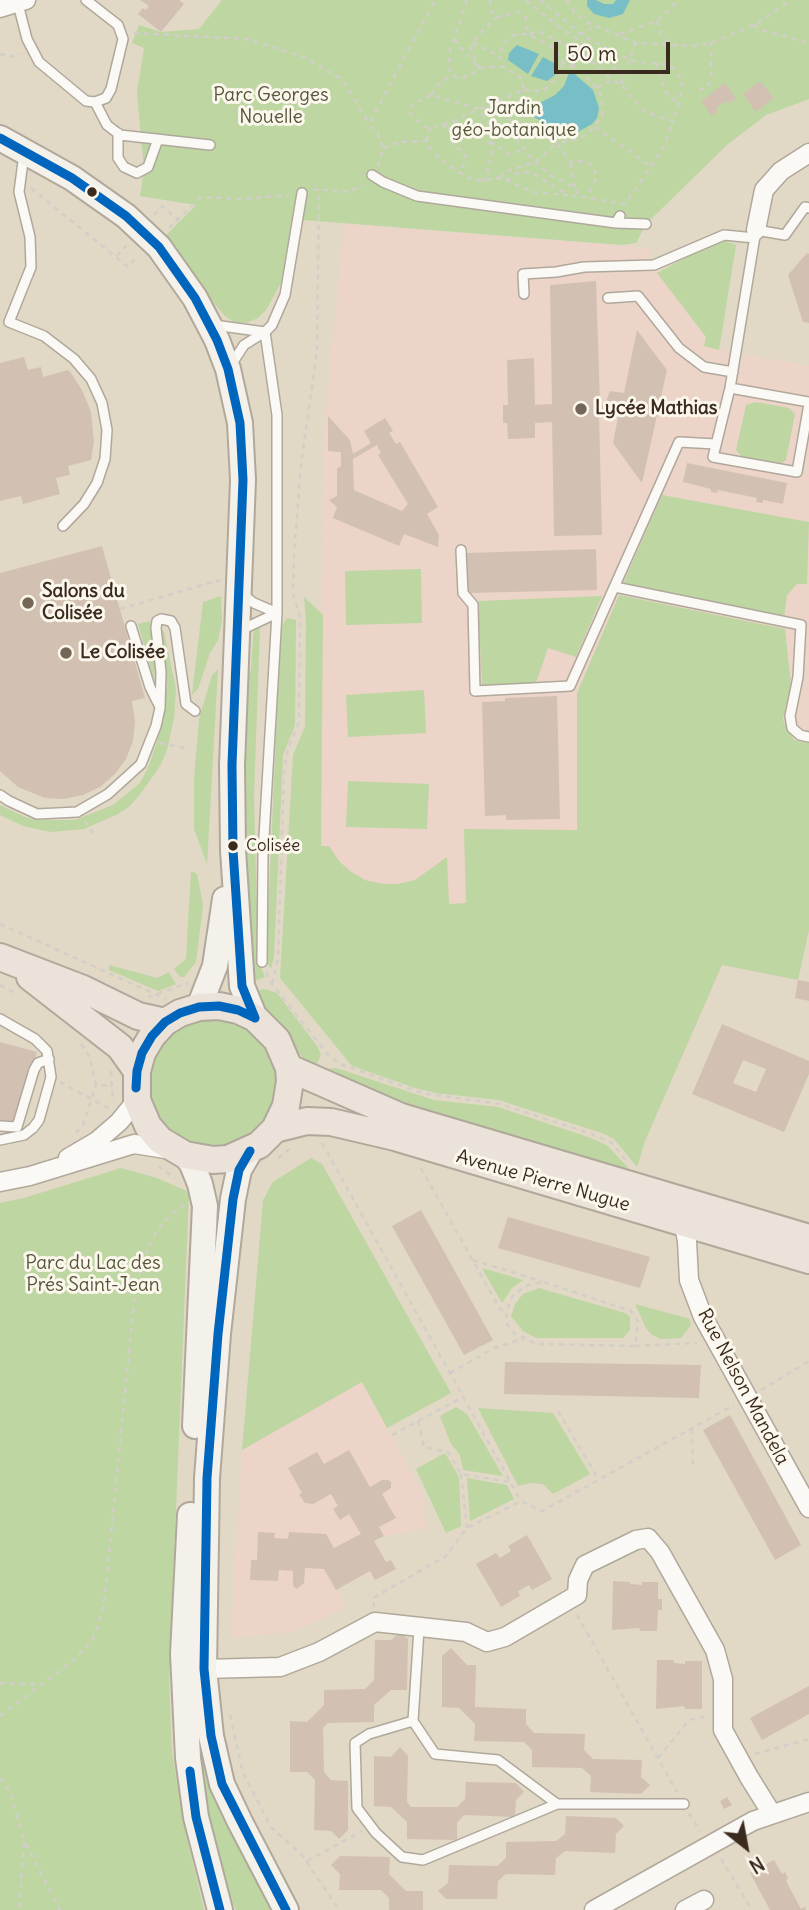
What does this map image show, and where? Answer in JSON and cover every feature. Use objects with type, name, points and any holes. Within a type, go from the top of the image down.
[{"type":"main road","points":[[10,149],[72,178],[146,233],[183,277],[207,319],[228,369],[237,405],[242,448],[233,850],[242,986],[255,1018]]},
{"type":"main road","points":[[3,968],[83,989],[138,1016],[189,1007],[219,947],[233,850]]},
{"type":"main road","points":[[3,968],[120,1047],[130,1086],[148,1126],[160,1140],[192,1164],[194,1192],[205,1206],[183,1654],[184,1713],[196,1816],[220,1910]]},
{"type":"main road","name":"Avenue Pierre Nugue","points":[[130,1086],[142,1053],[152,1036],[189,1007],[219,1006],[238,1010],[255,1018],[277,1040],[289,1068],[289,1094],[283,1138]]},
{"type":"main road","name":"Avenue Pierre Nugue","points":[[289,1068],[401,1117],[809,1238]]},
{"type":"main road","name":"Avenue Pierre Nugue","points":[[180,1153],[213,1160],[261,1157],[267,1138],[283,1138],[307,1121],[352,1126],[809,1260]]},
{"type":"main road","points":[[261,1157],[239,1170],[233,1199],[218,1334],[207,1478],[204,1669],[211,1736],[222,1784],[286,1910]]},
{"type":"street","points":[[0,8],[22,2]]},
{"type":"street","points":[[755,234],[764,190],[781,171],[809,153]]},
{"type":"street","name":"Avenue Pierre Nugue","points":[[30,1176],[97,1141],[119,1122],[130,1086]]},
{"type":"street","name":"Avenue Pierre Nugue","points":[[0,1182],[30,1176],[134,1144],[180,1153]]},
{"type":"street","name":"Rue Nelson Mandela","points":[[683,1221],[690,1280],[696,1302],[809,1508]]},
{"type":"street","points":[[204,1669],[280,1667],[319,1652],[375,1622],[419,1629],[466,1632],[487,1642],[505,1637],[577,1595],[578,1580],[585,1565],[636,1539],[648,1538],[660,1552],[715,1650],[723,1679],[723,1730],[772,1814]]},
{"type":"street","points":[[594,1910],[708,1845],[772,1814],[809,1802]]},
{"type":"street","points":[[685,1910],[704,1900]]},
{"type":"lane","points":[[22,2],[29,43],[39,62],[86,101],[95,102],[106,98],[111,89],[123,39],[118,25],[86,0]]},
{"type":"lane","points":[[95,102],[107,125],[118,133],[210,145]]},
{"type":"lane","points":[[118,133],[118,158],[124,167],[138,173],[148,167],[158,139]]},
{"type":"lane","points":[[10,149],[30,237],[31,267],[9,323],[44,336],[74,359],[91,379],[102,403],[107,430],[105,459],[97,483],[84,504],[64,526]]},
{"type":"lane","points":[[372,175],[417,196],[646,224]]},
{"type":"lane","points":[[228,369],[236,353],[244,345],[272,325],[285,295],[302,193]]},
{"type":"lane","points":[[524,293],[523,274],[584,267],[654,265],[724,235],[785,235],[808,206]]},
{"type":"lane","points":[[730,388],[809,403],[797,472],[713,457],[730,388],[755,234]]},
{"type":"lane","points":[[608,298],[638,296],[678,348],[704,367],[733,372]]},
{"type":"lane","points":[[207,319],[220,326],[265,332]]},
{"type":"lane","points":[[262,962],[264,855],[277,613],[277,415],[265,332]]},
{"type":"lane","points":[[461,550],[463,593],[473,604],[475,691],[570,686],[679,442],[716,444]]},
{"type":"lane","points":[[239,584],[254,603],[277,613]]},
{"type":"lane","points":[[615,587],[801,625],[798,677],[790,716],[792,728],[800,735],[809,737]]},
{"type":"lane","points":[[237,634],[255,622],[277,613]]},
{"type":"lane","points":[[0,794],[37,814],[77,812],[108,794],[141,764],[160,708],[162,672],[156,624],[161,619],[171,621],[178,638],[186,704],[195,711]]},
{"type":"lane","points":[[131,626],[150,687],[160,708]]},
{"type":"lane","points":[[0,1020],[35,1039],[47,1051],[51,1077],[39,1120],[33,1128],[24,1135],[0,1140]]},
{"type":"lane","points":[[0,1126],[17,1127],[34,1070],[38,1063],[49,1059]]},
{"type":"lane","points":[[419,1629],[414,1721],[435,1754],[498,1760],[557,1804]]},
{"type":"lane","points":[[414,1721],[369,1734],[355,1743],[357,1808],[402,1857],[423,1860],[557,1804],[684,1804]]},
{"type":"path","points":[[369,124],[435,0]]},
{"type":"path","points":[[452,75],[449,60],[453,40],[467,0]]},
{"type":"path","points":[[490,0],[490,8],[496,18]]},
{"type":"path","points":[[526,0],[560,29],[589,46],[622,75]]},
{"type":"path","points":[[426,141],[436,155],[474,181],[500,178],[533,192],[625,204],[666,144],[679,103],[682,84],[679,75],[665,64],[628,60],[592,41],[540,0]]},
{"type":"path","points":[[567,0],[575,13],[594,26],[636,43],[672,45],[711,43],[754,25],[791,0]]},
{"type":"path","points":[[619,35],[657,21],[679,0]]},
{"type":"path","points":[[479,69],[471,52],[473,43],[478,34],[496,18],[517,12],[526,18],[528,34]]},
{"type":"path","points":[[657,21],[662,37],[672,45]]},
{"type":"path","points":[[754,25],[762,30],[809,43]]},
{"type":"path","points":[[565,43],[594,26]]},
{"type":"path","points":[[120,32],[247,39],[304,57],[343,80],[369,124],[378,133],[383,148],[379,164],[360,188],[338,192],[319,189],[240,199],[201,197],[169,229]]},
{"type":"path","points":[[498,55],[511,37],[522,32],[528,34],[554,48],[563,62],[574,67],[597,88],[603,104],[603,112],[595,127],[579,139],[557,143],[535,162],[505,172],[500,178]]},
{"type":"path","points":[[528,34],[540,32],[584,54],[612,80],[621,84],[648,113],[673,121]]},
{"type":"path","points":[[453,40],[459,43],[459,47],[479,69]]},
{"type":"path","points":[[584,54],[592,41]]},
{"type":"path","points":[[0,54],[16,57],[29,43]]},
{"type":"path","points":[[473,43],[498,55],[504,67],[521,78],[524,90]]},
{"type":"path","points":[[565,43],[574,67]]},
{"type":"path","points":[[621,84],[622,75],[636,43]]},
{"type":"path","points":[[699,90],[712,81],[711,43]]},
{"type":"path","points":[[452,75],[430,95],[408,108],[424,126],[430,128],[442,125],[524,90],[540,91],[560,75],[563,62]]},
{"type":"path","points":[[656,62],[663,89],[679,103]]},
{"type":"path","points":[[452,75],[461,79],[468,78],[484,67],[504,67]]},
{"type":"path","points":[[597,88],[612,80]]},
{"type":"path","points":[[430,95],[479,109],[489,125],[493,156],[483,181]]},
{"type":"path","points":[[496,103],[512,122],[557,143],[571,163],[578,196]]},
{"type":"path","points":[[512,122],[515,137],[535,162],[549,174],[575,188]]},
{"type":"path","points":[[442,125],[470,136],[477,132],[488,133]]},
{"type":"path","points":[[595,127],[652,167]]},
{"type":"path","points":[[426,141],[430,128]]},
{"type":"path","points":[[448,128],[453,136],[453,145],[466,153],[459,173]]},
{"type":"path","points":[[383,148],[399,142],[426,141]]},
{"type":"path","points":[[490,144],[495,143],[508,154],[524,150]]},
{"type":"path","points":[[10,149],[38,194],[128,267],[138,256]]},
{"type":"path","points":[[571,163],[588,162],[596,171],[597,177],[588,198]]},
{"type":"path","points":[[506,181],[515,174],[526,172],[568,195]]},
{"type":"path","points":[[319,189],[317,352],[301,464],[294,555],[293,594],[300,616],[299,722],[288,748],[284,770],[278,958],[272,984],[328,1056],[340,1064],[422,1093],[500,1104],[592,1134],[612,1143],[628,1163]]},
{"type":"path","points":[[154,215],[162,206],[178,220]]},
{"type":"path","points":[[116,257],[129,243]]},
{"type":"path","points":[[120,608],[239,584]]},
{"type":"path","points":[[168,745],[185,748]]},
{"type":"path","points":[[89,827],[93,833]]},
{"type":"path","points":[[0,924],[155,994],[189,1007],[191,982],[155,994],[145,999],[138,1016]]},
{"type":"path","points":[[3,968],[21,996]]},
{"type":"path","points":[[70,1139],[83,1125],[96,1085],[90,1057],[80,1042]]},
{"type":"path","points":[[120,1047],[111,1068],[130,1086]]},
{"type":"path","points":[[51,1077],[113,1111],[130,1086]]},
{"type":"path","points":[[96,1085],[130,1086]]},
{"type":"path","points":[[261,1157],[283,1138]]},
{"type":"path","points":[[320,1139],[521,1501],[542,1511],[809,1361]]},
{"type":"path","points":[[0,1716],[74,1660],[93,1637],[104,1605],[136,1282],[151,1241],[163,1222],[194,1192],[162,1170],[134,1144]]},
{"type":"path","points":[[418,1162],[500,1309],[506,1312]]},
{"type":"path","points":[[473,1260],[631,1311],[638,1321],[635,1346]]},
{"type":"path","points":[[544,1282],[528,1285],[513,1296],[506,1312],[507,1324],[523,1339],[537,1343],[635,1346],[691,1344],[714,1338]]},
{"type":"path","points":[[450,1373],[495,1348],[523,1339]]},
{"type":"path","points":[[392,1435],[463,1397]]},
{"type":"path","points":[[558,1410],[599,1480]]},
{"type":"path","points":[[418,1421],[424,1447],[448,1452],[461,1474],[467,1528]]},
{"type":"path","points":[[692,1429],[693,1468]]},
{"type":"path","points":[[461,1474],[510,1482]]},
{"type":"path","points":[[375,1622],[373,1598],[446,1556],[467,1528],[521,1501]]},
{"type":"path","points":[[569,1600],[708,1845],[726,1865],[752,1910]]},
{"type":"path","points":[[0,1683],[40,1685]]},
{"type":"path","points":[[229,1708],[243,1773],[265,1816],[271,1827],[307,1861],[339,1910]]},
{"type":"path","points":[[658,1758],[689,1720],[723,1713]]},
{"type":"path","points":[[738,1758],[809,1739]]},
{"type":"path","points":[[0,1778],[10,1791],[24,1841],[60,1910]]},
{"type":"path","points":[[307,1861],[370,1825]]},
{"type":"path","points":[[19,1910],[24,1841]]},
{"type":"shaded area","points":[[344,224],[648,248],[657,273],[706,337],[704,347],[809,366],[809,930],[798,980],[723,965],[645,1141],[577,1117],[346,1059],[321,1028],[323,443]]},
{"type":"shaded area","points":[[362,1381],[422,1493],[426,1528],[384,1536],[375,1541],[386,1561],[391,1560],[396,1569],[375,1580],[369,1571],[336,1589],[346,1607],[295,1631],[231,1638],[242,1450]]},
{"type":"green space","points":[[222,0],[809,0],[809,99],[766,115],[727,145],[646,224],[636,243],[622,245],[292,219],[281,283],[266,310],[258,318],[246,323],[234,322],[213,302],[166,235],[196,205],[140,196],[144,169],[137,93],[144,48],[132,43],[139,25],[161,32],[199,29]]},
{"type":"green space","points":[[725,241],[736,245],[719,350],[704,346],[706,337],[657,273],[715,242]]},
{"type":"green space","points":[[756,402],[789,408],[795,414],[786,460],[779,465],[741,456],[736,450],[746,405]]},
{"type":"green space","points":[[662,495],[809,522],[807,584],[797,584],[787,595],[784,617],[623,584]]},
{"type":"green space","points":[[421,569],[422,623],[346,625],[345,571]]},
{"type":"green space","points":[[619,595],[785,629],[791,684],[783,720],[794,740],[809,743],[809,930],[798,980],[722,965],[645,1141],[637,1167],[614,1139],[602,1133],[498,1100],[436,1093],[352,1066],[280,978],[293,755],[305,727],[304,597],[323,615],[321,846],[329,846],[350,871],[365,880],[383,884],[415,880],[447,857],[449,904],[466,903],[464,829],[577,830],[577,693]]},
{"type":"green space","points":[[221,596],[222,621],[218,640],[210,653],[198,689],[192,695],[203,602]]},
{"type":"green space","points":[[602,596],[576,657],[548,648],[537,680],[531,685],[482,686],[478,601]]},
{"type":"green space","points":[[287,618],[296,620],[295,725],[283,755],[274,957],[271,969],[266,961],[278,690],[282,626]]},
{"type":"green space","points":[[150,621],[155,664],[154,679],[138,624]]},
{"type":"green space","points":[[260,624],[254,796],[258,961],[265,977],[252,982],[245,939],[244,674],[251,671],[253,636],[255,628]]},
{"type":"green space","points":[[161,628],[176,689],[174,718],[167,750],[160,766],[129,807],[84,829],[51,832],[23,826],[0,815],[0,805],[25,817],[39,820],[75,820],[113,805],[140,783],[157,742],[167,686]]},
{"type":"green space","points":[[218,669],[207,864],[194,829],[194,778],[199,719],[212,675]]},
{"type":"green space","points":[[424,690],[426,733],[348,737],[346,695]]},
{"type":"green space","points":[[348,781],[429,784],[427,829],[346,827]]},
{"type":"green space","points":[[191,871],[197,874],[203,905],[196,962],[184,977],[180,977],[174,969],[186,959]]},
{"type":"green space","points":[[109,965],[157,978],[169,972],[176,984],[158,991],[109,970]]},
{"type":"green space","points":[[264,989],[277,993],[317,1046],[321,1054],[314,1071],[305,1062],[280,1023],[251,993]]},
{"type":"green space","points":[[213,1018],[238,1023],[259,1037],[273,1058],[278,1083],[273,1108],[259,1129],[238,1143],[213,1148],[188,1143],[167,1129],[153,1108],[148,1083],[153,1058],[167,1037],[188,1023]]},
{"type":"green space","points":[[336,1068],[434,1100],[498,1107],[591,1138],[608,1146],[630,1170],[711,1195],[705,1198],[405,1109],[324,1077],[327,1069]]},
{"type":"green space","points":[[311,1158],[322,1164],[451,1393],[387,1428],[362,1382],[242,1450],[263,1200],[273,1182]]},
{"type":"green space","name":"Parc du Lac des Prés Saint-Jean","points":[[121,1168],[157,1178],[189,1192],[169,1681],[172,1753],[186,1834],[204,1910],[0,1910],[0,1203]]},
{"type":"green space","points":[[482,1268],[523,1280],[512,1288],[502,1303]]},
{"type":"green space","points":[[539,1288],[625,1313],[630,1317],[630,1330],[623,1338],[536,1338],[523,1331],[511,1316],[515,1304],[523,1294]]},
{"type":"green space","points":[[635,1304],[690,1319],[691,1325],[681,1338],[661,1339],[646,1328]]},
{"type":"green space","points":[[456,1407],[467,1414],[503,1476],[463,1470],[460,1455],[451,1444],[440,1416]]},
{"type":"green space","points":[[478,1408],[553,1413],[590,1474],[553,1494],[543,1484],[518,1486]]},
{"type":"green space","points":[[445,1453],[459,1477],[461,1526],[446,1533],[416,1469]]},
{"type":"green space","points":[[467,1478],[507,1485],[514,1499],[470,1521]]},
{"type":"green space","points":[[194,1713],[275,1910],[236,1910],[220,1870],[203,1809]]},
{"type":"water","points":[[587,0],[613,4],[616,0],[630,0],[623,14],[609,18],[594,14],[587,6]]},
{"type":"water","points":[[517,45],[539,54],[528,74],[508,60],[509,53]]},
{"type":"water","points":[[543,57],[556,66],[555,75],[547,81],[531,76]]},
{"type":"water","points":[[570,70],[593,90],[599,108],[597,118],[592,124],[574,134],[565,134],[521,110],[522,104],[536,105],[555,95],[564,86]]},
{"type":"building","points":[[140,0],[179,0],[184,4],[161,32],[138,14],[149,6]]},
{"type":"building","points":[[760,81],[774,98],[756,112],[743,94]]},
{"type":"building","points":[[725,83],[736,98],[716,108],[718,112],[712,116],[701,101]]},
{"type":"building","points":[[807,253],[809,323],[803,322],[788,275]]},
{"type":"building","name":"Lycée Mathias","points":[[596,281],[600,403],[605,404],[610,391],[624,393],[637,330],[667,370],[642,483],[613,443],[618,417],[599,414],[602,535],[554,536],[552,422],[535,423],[535,438],[508,439],[507,423],[503,423],[503,405],[508,405],[507,360],[534,358],[535,405],[552,404],[550,285]]},
{"type":"building","points":[[24,357],[28,370],[41,367],[43,377],[68,370],[71,373],[91,412],[94,442],[91,460],[68,466],[70,475],[56,478],[60,494],[23,504],[21,496],[0,501],[0,363]]},
{"type":"building","points":[[328,416],[350,440],[353,454],[371,443],[364,431],[385,418],[393,431],[389,433],[396,444],[400,442],[438,507],[427,514],[439,535],[438,547],[404,534],[399,546],[333,518],[337,507],[329,500],[337,496],[337,469],[341,466],[341,452],[328,451]],"holes":[[[377,445],[381,453],[378,455],[408,504],[402,511],[354,490],[353,459]]]},
{"type":"building","points":[[687,463],[787,483],[783,504],[763,500],[763,503],[756,502],[757,498],[718,490],[717,493],[711,492],[711,489],[683,482]]},
{"type":"building","name":"Le Colisée","points":[[102,546],[145,698],[132,701],[135,722],[133,741],[126,759],[115,774],[100,787],[83,795],[64,799],[45,798],[18,787],[0,771],[0,573]]},
{"type":"building","points":[[596,549],[597,590],[468,593],[467,553]]},
{"type":"building","points":[[557,696],[560,819],[506,820],[506,815],[485,816],[482,702],[505,701],[505,698]]},
{"type":"building","points":[[798,980],[809,982],[809,1001],[795,998]]},
{"type":"building","points":[[722,1024],[809,1061],[809,1074],[784,1132],[692,1094]],"holes":[[[743,1060],[766,1069],[756,1092],[733,1083]]]},
{"type":"building","points":[[0,1042],[37,1052],[16,1126],[0,1121]]},
{"type":"building","points":[[421,1210],[493,1340],[464,1355],[392,1226]]},
{"type":"building","points":[[508,1217],[650,1257],[640,1288],[498,1248]]},
{"type":"building","points":[[505,1362],[701,1365],[699,1398],[504,1394]]},
{"type":"building","points":[[730,1415],[801,1545],[775,1560],[703,1430]]},
{"type":"building","points":[[349,1450],[370,1487],[382,1480],[391,1482],[391,1488],[382,1494],[396,1518],[379,1527],[384,1536],[374,1541],[386,1562],[391,1560],[396,1569],[375,1580],[370,1571],[336,1590],[324,1569],[305,1568],[304,1583],[297,1589],[293,1586],[293,1571],[279,1570],[278,1581],[250,1580],[251,1560],[257,1560],[258,1532],[275,1533],[274,1538],[288,1539],[289,1532],[326,1534],[334,1548],[361,1534],[349,1514],[340,1520],[333,1509],[338,1506],[331,1494],[313,1504],[305,1503],[288,1468],[317,1452],[324,1464]]},
{"type":"building","points":[[527,1535],[552,1579],[532,1590],[529,1585],[518,1591],[520,1596],[501,1607],[476,1564],[496,1553],[500,1558],[511,1551],[508,1546]]},
{"type":"building","points":[[613,1581],[642,1585],[642,1582],[658,1582],[658,1599],[662,1599],[662,1610],[658,1610],[657,1631],[640,1631],[639,1628],[612,1630]]},
{"type":"building","points":[[400,1632],[408,1639],[407,1690],[391,1690],[374,1705],[374,1722],[328,1723],[323,1728],[324,1772],[331,1780],[348,1781],[348,1830],[339,1839],[331,1831],[314,1830],[315,1780],[307,1772],[290,1772],[290,1721],[307,1722],[324,1705],[324,1690],[365,1689],[374,1680],[375,1640],[391,1640]]},
{"type":"building","points":[[451,1648],[467,1665],[476,1665],[475,1707],[526,1709],[526,1724],[534,1733],[585,1734],[584,1750],[593,1759],[642,1760],[641,1777],[650,1785],[641,1794],[590,1792],[591,1776],[582,1768],[532,1767],[532,1750],[524,1742],[474,1741],[475,1724],[459,1708],[442,1707],[442,1656]]},
{"type":"building","points":[[657,1660],[674,1660],[674,1663],[685,1664],[685,1661],[702,1661],[702,1709],[685,1709],[684,1706],[656,1709]]},
{"type":"building","points":[[809,1686],[809,1714],[762,1740],[750,1718]]},
{"type":"building","points":[[400,1747],[408,1756],[407,1802],[411,1807],[457,1807],[465,1799],[466,1782],[516,1783],[524,1792],[516,1800],[515,1817],[464,1815],[457,1823],[457,1840],[407,1839],[407,1822],[391,1807],[374,1806],[374,1756],[391,1757]]},
{"type":"building","points":[[727,1797],[732,1805],[724,1809],[720,1801]]},
{"type":"building","points":[[566,1816],[616,1818],[624,1826],[616,1834],[615,1853],[565,1851],[556,1858],[555,1875],[506,1874],[498,1881],[497,1899],[446,1899],[438,1891],[448,1883],[449,1865],[497,1866],[506,1858],[506,1842],[556,1841],[565,1834]]},
{"type":"building","points":[[340,1856],[390,1857],[389,1874],[406,1891],[423,1891],[423,1910],[389,1910],[389,1898],[381,1890],[339,1890],[340,1874],[331,1865]]},
{"type":"building","points":[[774,1860],[782,1874],[785,1872],[788,1878],[786,1881],[801,1909],[805,1907],[806,1910],[770,1910],[750,1873]]},
{"type":"transit line","points":[[0,138],[72,178],[126,216],[159,247],[195,298],[217,340],[228,369],[240,423],[243,480],[232,765],[233,850],[242,986],[255,1018]]},
{"type":"transit line","points":[[136,1088],[142,1053],[165,1022],[180,1013],[199,1007],[219,1006],[238,1010],[255,1018]]},
{"type":"transit line","points":[[250,1151],[239,1170],[233,1199],[218,1334],[207,1478],[204,1669],[211,1736],[222,1784],[286,1910]]},
{"type":"transit line","points":[[190,1771],[196,1817],[220,1910]]},
{"type":"place","name":"Lycée Mathias","points":[[581,409]]},
{"type":"place","name":"Salons du Colisée","points":[[28,603]]},
{"type":"place","name":"Le Colisée","points":[[66,653]]},
{"type":"place","name":"Colisée","points":[[233,846]]},
{"type":"park label","name":"Parc Georges Nouelle","points":[[271,107]]},
{"type":"park label","name":"Jardin géo-botanique","points":[[514,120]]}]
